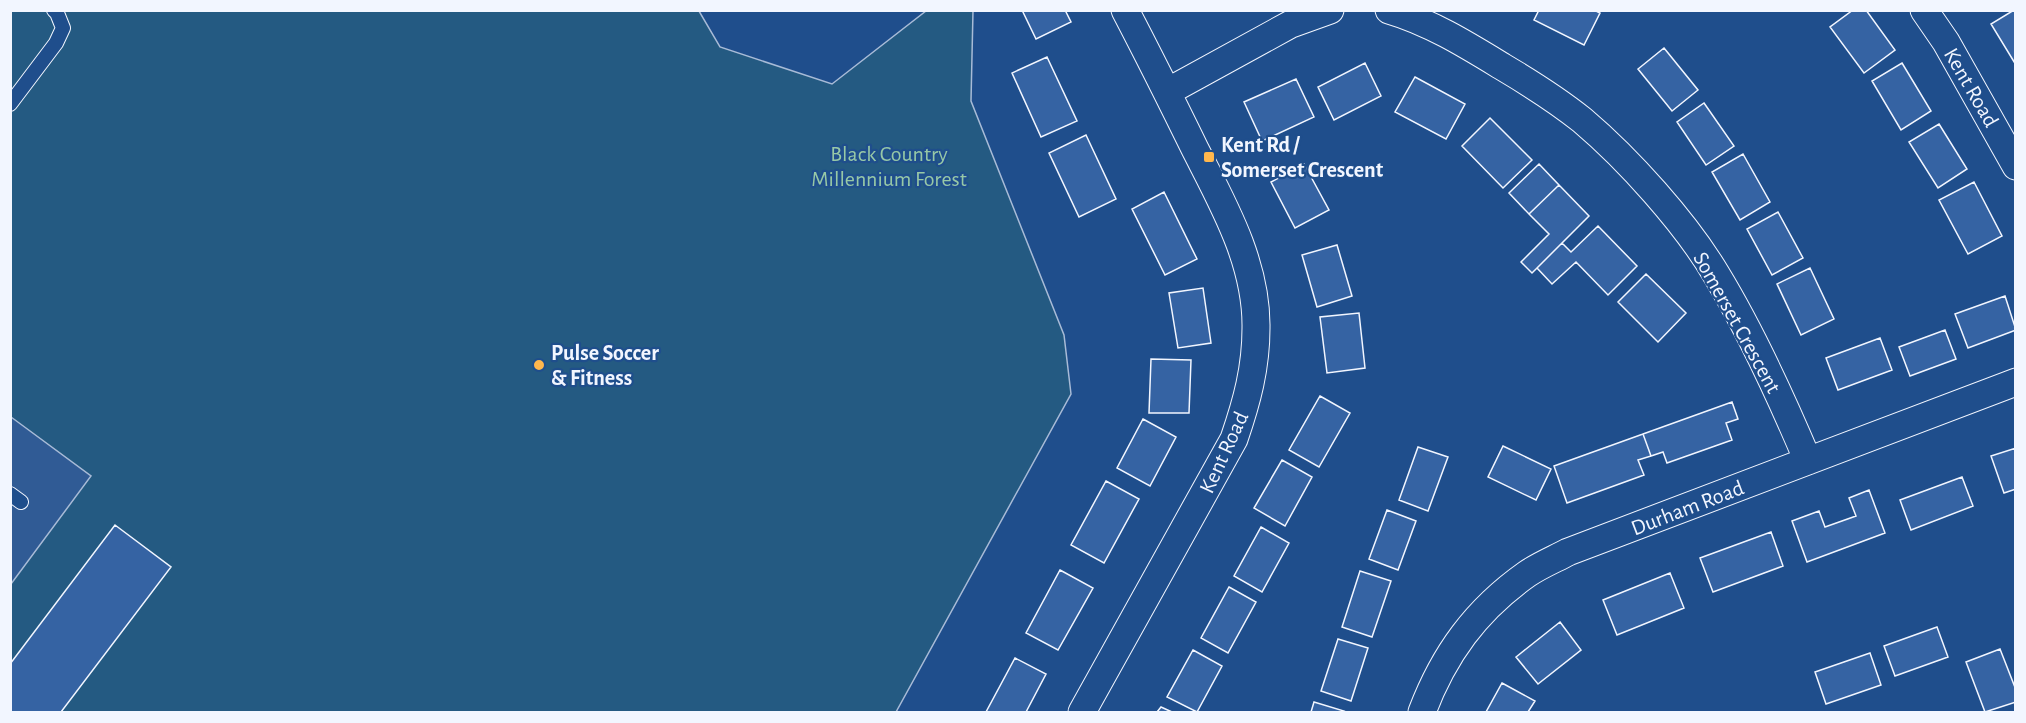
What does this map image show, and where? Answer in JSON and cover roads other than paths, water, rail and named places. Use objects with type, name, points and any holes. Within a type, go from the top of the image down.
[{"type":"street","name":"Kent Road","points":[[1082,712],[1234,439],[1251,382],[1256,327],[1252,291],[1243,254],[1228,216],[1125,10]]},
{"type":"street","points":[[1167,92],[1292,24],[1330,10]]},
{"type":"street","name":"Somerset Crescent","points":[[1389,10],[1446,34],[1548,94],[1582,121],[1626,163],[1677,219],[1716,273],[1771,375],[1808,461]]},
{"type":"street","name":"Kent Road","points":[[1924,10],[1946,42],[2016,166]]},
{"type":"street","name":"Durham Road","points":[[1422,712],[1433,682],[1462,635],[1494,600],[1529,572],[1568,552],[2016,382]]},
{"type":"lane","points":[[10,104],[56,43],[63,28],[54,10]]},
{"type":"place","name":"Kent Rd / Somerset Crescent","points":[[1209,157]]},
{"type":"place","name":"Pulse Soccer & Fitness","points":[[539,365]]},
{"type":"park label","name":"Black Country Millennium Forest","points":[[889,166]]}]
